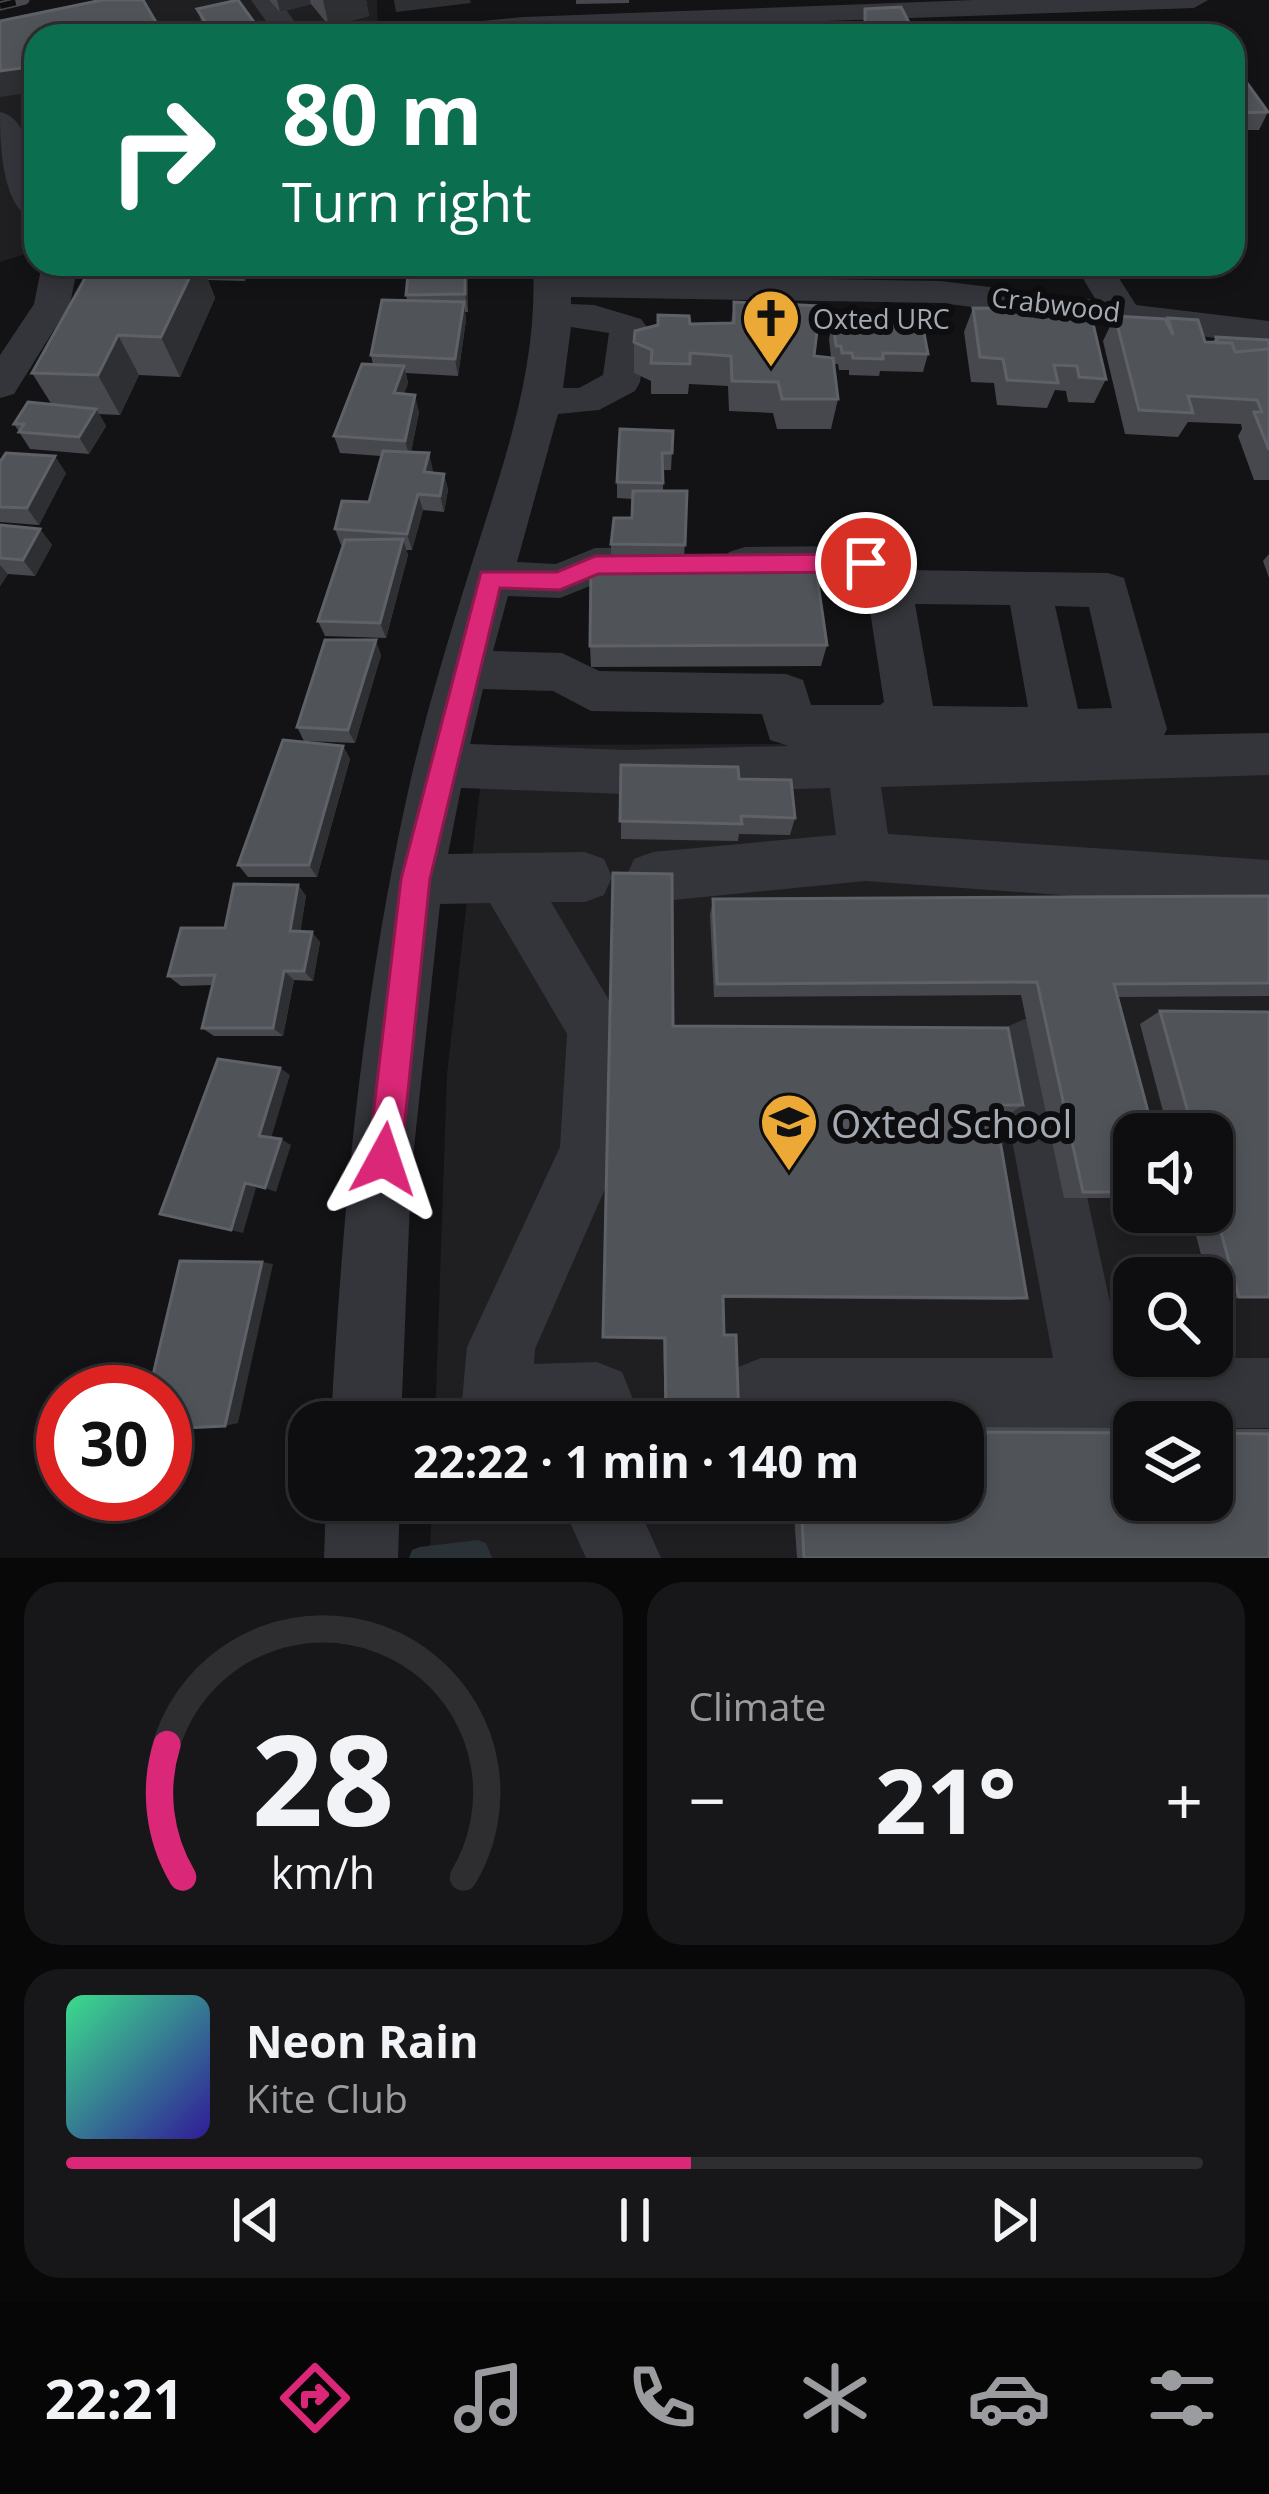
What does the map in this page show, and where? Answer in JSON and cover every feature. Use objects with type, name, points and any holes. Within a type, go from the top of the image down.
[{"type":"street","points":[[524,20],[951,24],[1194,0]]},
{"type":"street","points":[[0,121],[24,209]]},
{"type":"street","points":[[0,385],[52,304],[58,276]]},
{"type":"street","points":[[1100,276],[1122,312]]},
{"type":"street","points":[[368,1401],[392,1064],[416,879],[440,764],[543,401],[554,353],[553,288]]},
{"type":"street","points":[[543,401],[585,401],[621,382],[628,327],[594,316],[553,288]]},
{"type":"street","name":"Crabwood","points":[[553,288],[941,292],[1269,333]]},
{"type":"street","points":[[490,578],[560,581],[595,565],[866,563],[887,576],[910,698],[902,716],[866,748],[865,857]]},
{"type":"street","points":[[440,764],[627,772],[1057,728],[1142,729],[1108,590],[891,587]]},
{"type":"street","points":[[1029,589],[1057,728]]},
{"type":"street","points":[[467,670],[562,672],[591,691],[786,694],[787,725],[866,748],[1269,754]]},
{"type":"street","points":[[652,877],[865,857],[1269,885]]},
{"type":"street","points":[[416,879],[585,877]]},
{"type":"street","points":[[507,881],[597,1029],[591,1150],[501,1347],[496,1401],[597,1397],[597,1401]]},
{"type":"street","points":[[1025,1049],[1095,1394]]},
{"type":"street","points":[[761,1393],[1269,1393]]},
{"type":"street","points":[[361,1558],[362,1521]]},
{"type":"street","points":[[607,1521],[624,1558]]},
{"type":"shaded area","points":[[113,0],[377,0],[378,24],[24,24],[24,255],[0,262],[0,29]]},
{"type":"shaded area","name":"Oxted School","points":[[1269,742],[1269,1558],[488,1558],[430,1548],[431,1521],[984,1521],[984,1401],[436,1401],[447,1074],[485,745]]},
{"type":"building","points":[[102,0],[143,0],[157,24],[24,24],[24,68],[0,71],[0,21]]},
{"type":"building","points":[[238,0],[254,22],[207,24],[197,9]]},
{"type":"building","points":[[901,7],[910,24],[865,24],[865,9]]},
{"type":"building","points":[[1245,80],[1268,112],[1245,113]]},
{"type":"building","points":[[86,276],[190,276],[161,337],[118,335],[98,375],[32,373]]},
{"type":"building","points":[[408,276],[465,276],[465,294],[406,295]]},
{"type":"building","points":[[382,300],[464,302],[455,359],[371,355]]},
{"type":"building","points":[[734,302],[820,306],[814,356],[833,358],[838,399],[782,399],[778,382],[732,381],[731,356],[690,353],[690,364],[651,363],[652,350],[634,342],[635,331],[658,325],[658,315],[689,316],[690,324],[734,323]]},
{"type":"building","points":[[973,308],[1071,309],[1073,314],[1091,315],[1106,379],[1079,377],[1077,366],[1054,365],[1058,383],[1007,380],[1003,359],[980,357]]},
{"type":"building","points":[[1115,316],[1165,319],[1173,335],[1168,318],[1198,320],[1205,342],[1232,343],[1235,352],[1269,349],[1269,450],[1254,412],[1262,412],[1257,400],[1188,396],[1193,413],[1139,410]]},
{"type":"building","points":[[906,319],[908,328],[923,328],[928,354],[853,358],[836,346],[833,321],[866,322],[873,327],[873,321]]},
{"type":"building","points":[[1216,337],[1269,340],[1269,349],[1235,352],[1232,343],[1217,343]]},
{"type":"building","points":[[362,364],[404,366],[394,393],[415,395],[405,441],[334,436]]},
{"type":"building","points":[[28,402],[96,409],[79,437],[19,432],[24,424],[14,424]]},
{"type":"building","points":[[620,429],[673,431],[672,453],[662,453],[663,483],[617,482]]},
{"type":"building","points":[[383,451],[429,453],[424,472],[444,474],[440,496],[418,494],[407,534],[335,529],[342,501],[369,502]]},
{"type":"building","points":[[6,453],[55,456],[27,508],[0,507],[0,462]]},
{"type":"building","points":[[633,491],[687,491],[685,545],[611,544],[614,518],[632,518]]},
{"type":"building","points":[[0,525],[40,529],[23,560],[0,558]]},
{"type":"building","points":[[403,539],[380,623],[318,621],[345,540]]},
{"type":"building","points":[[815,562],[827,645],[590,646],[591,563]]},
{"type":"building","points":[[325,640],[376,640],[348,730],[297,727]]},
{"type":"building","points":[[283,740],[343,746],[309,865],[238,865]]},
{"type":"building","points":[[621,765],[738,767],[739,779],[791,780],[795,818],[741,816],[742,824],[620,821]]},
{"type":"building","points":[[613,873],[672,874],[673,1026],[1008,1028],[1023,1105],[994,1105],[1027,1298],[723,1296],[724,1335],[736,1335],[738,1401],[666,1401],[665,1338],[603,1337]]},
{"type":"building","points":[[234,884],[298,885],[290,931],[312,932],[304,971],[284,971],[273,1028],[202,1028],[215,975],[168,976],[181,928],[225,928]]},
{"type":"building","points":[[1269,896],[1269,983],[1114,984],[1148,1113],[1113,1113],[1113,1192],[1083,1192],[1037,982],[717,984],[713,899]]},
{"type":"building","points":[[1160,1011],[1269,1012],[1269,1297],[1239,1297],[1233,1257],[1228,1257],[1221,1233],[1233,1233],[1233,1113],[1188,1113]]},
{"type":"building","points":[[218,1059],[280,1068],[259,1136],[281,1139],[265,1188],[245,1183],[231,1230],[160,1214]]},
{"type":"building","points":[[180,1261],[262,1262],[225,1426],[192,1428],[192,1365],[155,1365]]},
{"type":"building","points":[[984,1432],[1113,1433],[1113,1521],[1233,1521],[1233,1433],[1269,1434],[1269,1558],[804,1558],[802,1521],[984,1521]]},
{"type":"waterway","points":[[420,1558],[478,1551],[481,1558]]},
{"type":"railway","points":[[0,6],[25,0]]},
{"type":"place","name":"Oxted URC","points":[[771,369]]},
{"type":"place","name":"Oxted School","points":[[789,1173]]},
{"type":"route","points":[[384,1159],[416,879],[440,764],[490,578],[560,581],[595,565],[866,563]]}]
